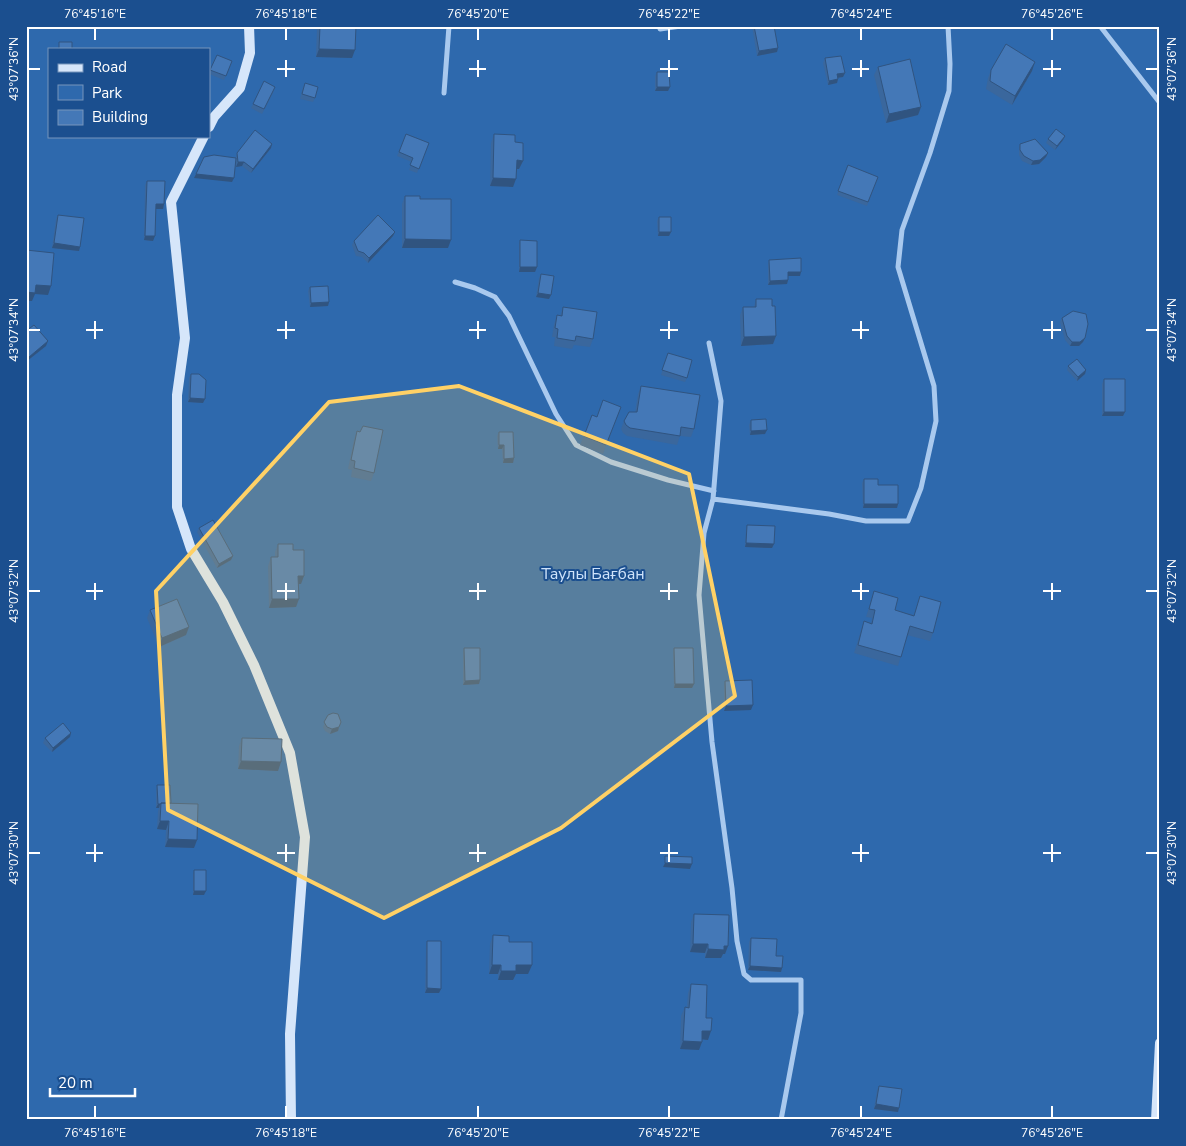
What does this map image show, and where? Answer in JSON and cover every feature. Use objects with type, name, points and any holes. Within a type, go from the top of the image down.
[{"type":"street","points":[[210,125],[214,117],[240,88],[250,53],[249,26]]},
{"type":"street","points":[[444,93],[448,26]]},
{"type":"street","points":[[660,29],[681,26]]},
{"type":"street","points":[[713,499],[829,514],[866,521],[908,521],[921,488],[936,421],[934,386],[898,267],[902,230],[930,153],[949,91],[948,26]]},
{"type":"street","points":[[1100,26],[1160,103]]},
{"type":"street","points":[[203,138],[171,202],[185,338],[176,395],[177,507],[191,549],[223,602],[254,665],[290,753],[305,837],[290,1034],[291,1120]]},
{"type":"street","points":[[455,282],[495,297],[510,316],[556,414],[576,445],[611,462],[668,480],[714,491]]},
{"type":"street","points":[[709,343],[721,401],[714,491],[704,533],[699,595],[712,742],[737,941],[744,974],[751,980],[801,980],[801,1013],[781,1120]]},
{"type":"street","points":[[1156,1120],[1160,1043]]},
{"type":"highlighted area","points":[[459,386],[689,474],[735,696],[561,828],[384,918],[168,810],[156,591],[329,402]]},
{"type":"green space","name":"Таулы Бағбан","points":[[26,26],[1160,26],[1160,1120],[26,1120]]},
{"type":"building","points":[[320,26],[356,26],[355,50],[319,49]]},
{"type":"building","points":[[754,26],[774,26],[778,48],[759,51]]},
{"type":"building","points":[[59,42],[72,42],[72,48],[59,48]]},
{"type":"building","points":[[1006,44],[1035,62],[1015,96],[990,81],[991,70]]},
{"type":"building","points":[[217,55],[232,61],[226,76],[210,70]]},
{"type":"building","points":[[841,56],[845,73],[837,74],[838,79],[829,81],[825,58]]},
{"type":"building","points":[[910,59],[921,107],[889,114],[878,67]]},
{"type":"building","points":[[657,72],[669,72],[670,87],[657,87]]},
{"type":"building","points":[[264,81],[275,87],[264,109],[253,104]]},
{"type":"building","points":[[305,83],[318,87],[315,98],[302,94]]},
{"type":"building","points":[[1056,129],[1065,136],[1057,146],[1048,139]]},
{"type":"building","points":[[255,130],[272,144],[253,169],[244,162],[238,162],[237,153]]},
{"type":"building","points":[[406,134],[429,143],[419,169],[410,165],[413,158],[399,152]]},
{"type":"building","points":[[494,134],[515,135],[515,142],[523,143],[523,161],[517,160],[516,179],[493,178]]},
{"type":"building","points":[[1035,139],[1048,153],[1040,160],[1033,161],[1024,156],[1020,150],[1020,144]]},
{"type":"building","points":[[214,155],[236,158],[234,178],[196,174],[204,157]]},
{"type":"building","points":[[848,165],[878,177],[868,202],[838,191]]},
{"type":"building","points":[[147,181],[165,181],[164,204],[156,204],[155,236],[145,236]]},
{"type":"building","points":[[405,196],[420,196],[420,199],[451,199],[451,240],[405,239]]},
{"type":"building","points":[[58,215],[84,218],[80,247],[54,243]]},
{"type":"building","points":[[378,215],[395,232],[369,258],[364,253],[358,251],[354,241]]},
{"type":"building","points":[[659,217],[671,217],[671,232],[659,232]]},
{"type":"building","points":[[520,240],[537,241],[537,267],[520,267]]},
{"type":"building","points":[[26,250],[54,253],[51,286],[36,285],[35,293],[26,292]]},
{"type":"building","points":[[801,258],[801,272],[788,272],[788,280],[770,281],[769,260]]},
{"type":"building","points":[[541,274],[554,276],[551,295],[538,293]]},
{"type":"building","points":[[328,286],[329,302],[311,303],[310,287]]},
{"type":"building","points":[[756,299],[772,299],[772,306],[775,306],[776,336],[744,337],[743,307],[756,307]]},
{"type":"building","points":[[563,307],[597,312],[593,339],[576,336],[575,341],[557,338],[558,329],[555,328],[557,315],[562,316]]},
{"type":"building","points":[[1073,311],[1086,314],[1088,324],[1085,338],[1080,342],[1072,342],[1067,336],[1062,318]]},
{"type":"building","points":[[34,325],[48,341],[29,357],[26,354],[26,331]]},
{"type":"building","points":[[668,353],[692,360],[687,378],[662,370]]},
{"type":"building","points":[[1077,359],[1086,370],[1078,377],[1068,366]]},
{"type":"building","points":[[191,374],[199,374],[206,380],[205,399],[190,398]]},
{"type":"building","points":[[1104,379],[1125,379],[1125,412],[1104,412]]},
{"type":"building","points":[[641,386],[700,395],[694,429],[681,427],[680,436],[630,428],[626,425],[624,421],[629,412],[637,412]]},
{"type":"building","points":[[603,400],[621,407],[606,445],[584,436],[592,415],[597,417]]},
{"type":"building","points":[[766,419],[767,430],[751,431],[751,420]]},
{"type":"building","points":[[363,426],[383,430],[374,473],[354,468],[355,461],[351,460],[357,431],[360,432]]},
{"type":"building","points":[[499,432],[513,432],[514,458],[504,459],[504,445],[499,445]]},
{"type":"building","points":[[864,479],[878,479],[878,485],[898,485],[898,504],[864,504]]},
{"type":"building","points":[[213,520],[233,556],[219,564],[199,528]]},
{"type":"building","points":[[747,525],[775,526],[774,544],[746,543]]},
{"type":"building","points":[[278,544],[293,544],[293,550],[304,550],[304,576],[298,576],[299,599],[272,599],[271,557],[278,557]]},
{"type":"building","points":[[874,591],[898,598],[895,610],[914,616],[920,596],[941,602],[933,633],[910,626],[901,657],[858,645],[864,621],[872,624],[875,610],[869,609]]},
{"type":"building","points":[[177,599],[189,627],[162,638],[150,610]]},
{"type":"building","points":[[464,648],[480,648],[480,680],[465,681]]},
{"type":"building","points":[[674,648],[693,648],[694,684],[675,684]]},
{"type":"building","points":[[752,680],[753,705],[726,706],[725,681]]},
{"type":"building","points":[[338,714],[341,722],[339,727],[332,729],[327,727],[324,722],[328,715]]},
{"type":"building","points":[[63,723],[71,733],[53,748],[45,738]]},
{"type":"building","points":[[242,738],[282,739],[281,762],[241,761]]},
{"type":"building","points":[[157,785],[170,785],[171,803],[158,804]]},
{"type":"building","points":[[161,803],[198,804],[197,840],[168,839],[169,821],[160,821]]},
{"type":"building","points":[[665,856],[692,857],[692,864],[665,863]]},
{"type":"building","points":[[194,870],[206,870],[206,891],[194,891]]},
{"type":"building","points":[[694,914],[729,915],[728,946],[724,946],[724,950],[708,949],[708,944],[693,944]]},
{"type":"building","points":[[493,935],[509,936],[509,942],[532,942],[532,965],[516,965],[516,971],[501,971],[501,965],[492,965]]},
{"type":"building","points":[[751,938],[777,939],[776,956],[783,956],[782,968],[750,966]]},
{"type":"building","points":[[427,941],[441,941],[441,989],[427,988]]},
{"type":"building","points":[[691,984],[707,985],[706,1018],[712,1018],[711,1031],[702,1031],[702,1042],[683,1041],[685,1007],[689,1008]]},
{"type":"building","points":[[879,1086],[902,1089],[899,1108],[876,1104]]},
{"type":"building","points":[[699,1118],[717,1119],[717,1120],[698,1120]]}]
